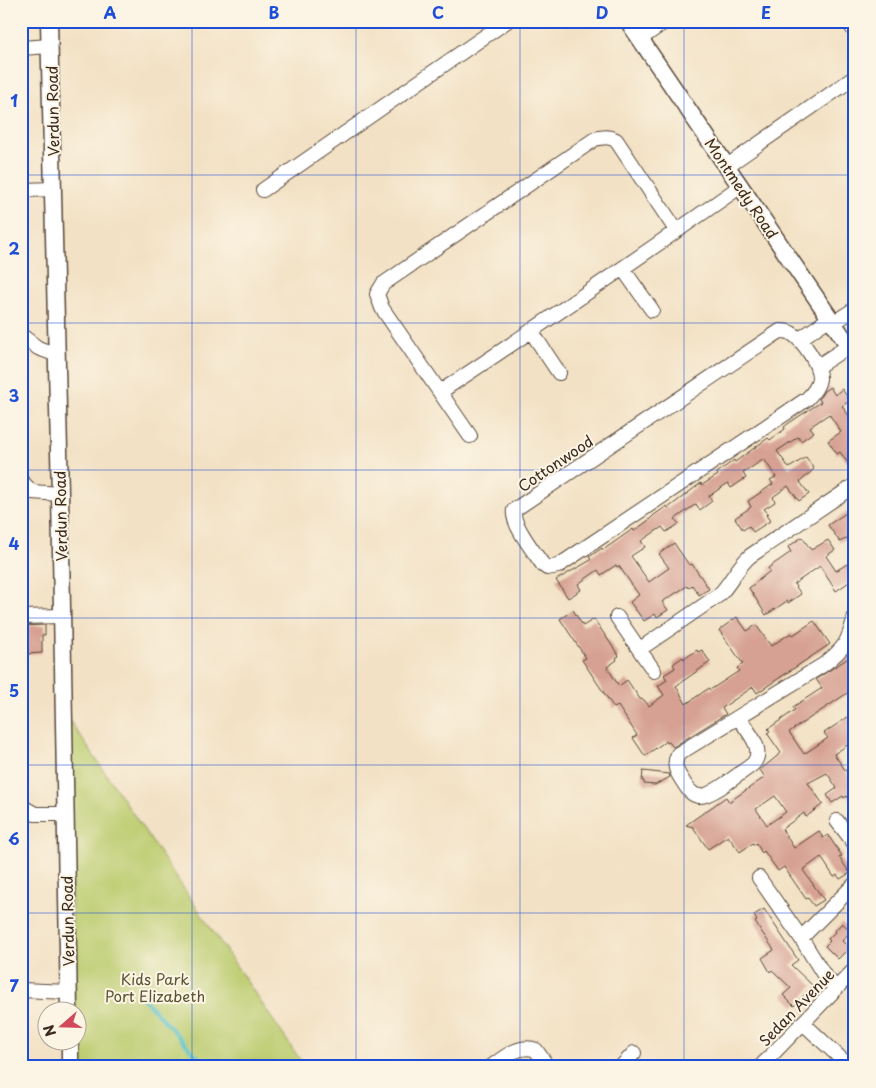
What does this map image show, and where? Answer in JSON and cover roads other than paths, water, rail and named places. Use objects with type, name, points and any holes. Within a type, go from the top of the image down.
[{"type":"street","name":"Verdun Road","points":[[49,21],[60,494],[68,1000]]},
{"type":"street","points":[[263,190],[507,21]]},
{"type":"street","name":"Montmedy Road","points":[[628,21],[852,350]]},
{"type":"street","points":[[640,38],[666,21]]},
{"type":"street","points":[[21,48],[50,46]]},
{"type":"street","points":[[727,166],[855,77]]},
{"type":"street","points":[[470,436],[382,308],[377,294],[382,284],[595,139],[602,137],[616,140],[676,230]]},
{"type":"street","points":[[21,168],[24,190],[21,208]]},
{"type":"street","points":[[440,392],[623,269],[741,186]]},
{"type":"street","points":[[24,190],[53,189]]},
{"type":"street","points":[[623,269],[652,310]]},
{"type":"street","points":[[852,350],[818,366],[800,340],[832,320],[855,309]]},
{"type":"street","points":[[531,331],[559,373]]},
{"type":"street","name":"Cottonwood","points":[[800,340],[790,332],[775,334],[514,510],[513,516],[516,525],[543,565],[547,568],[558,566],[807,398],[817,387],[819,377],[818,366]]},
{"type":"street","points":[[21,335],[38,348],[57,356]]},
{"type":"street","points":[[21,481],[32,492],[60,494]]},
{"type":"street","points":[[640,649],[719,595],[726,588],[740,565],[750,556],[855,485]]},
{"type":"street","points":[[21,617],[62,616]]},
{"type":"street","points":[[739,718],[756,744],[757,759],[753,764],[707,794],[698,796],[689,791],[676,770],[675,762],[678,754],[702,738],[739,718],[836,654],[848,642],[855,616]]},
{"type":"street","points":[[617,617],[654,670]]},
{"type":"street","points":[[21,806],[36,814],[66,814]]},
{"type":"street","points":[[838,821],[855,844]]},
{"type":"street","points":[[758,878],[801,938],[824,975],[836,988]]},
{"type":"street","points":[[801,938],[855,884]]},
{"type":"street","name":"Sedan Avenue","points":[[760,1067],[855,969]]},
{"type":"street","points":[[21,990],[68,992]]},
{"type":"street","points":[[803,1023],[850,1067]]},
{"type":"street","points":[[491,1067],[517,1050],[531,1048],[541,1056],[548,1067]]},
{"type":"street","points":[[70,1050],[70,1067]]},
{"type":"street","points":[[621,1067],[634,1053]]},
{"type":"waterway","points":[[141,996],[207,1067]]},
{"type":"park label","name":"Kids Park Port Elizabeth","points":[[155,986]]}]
